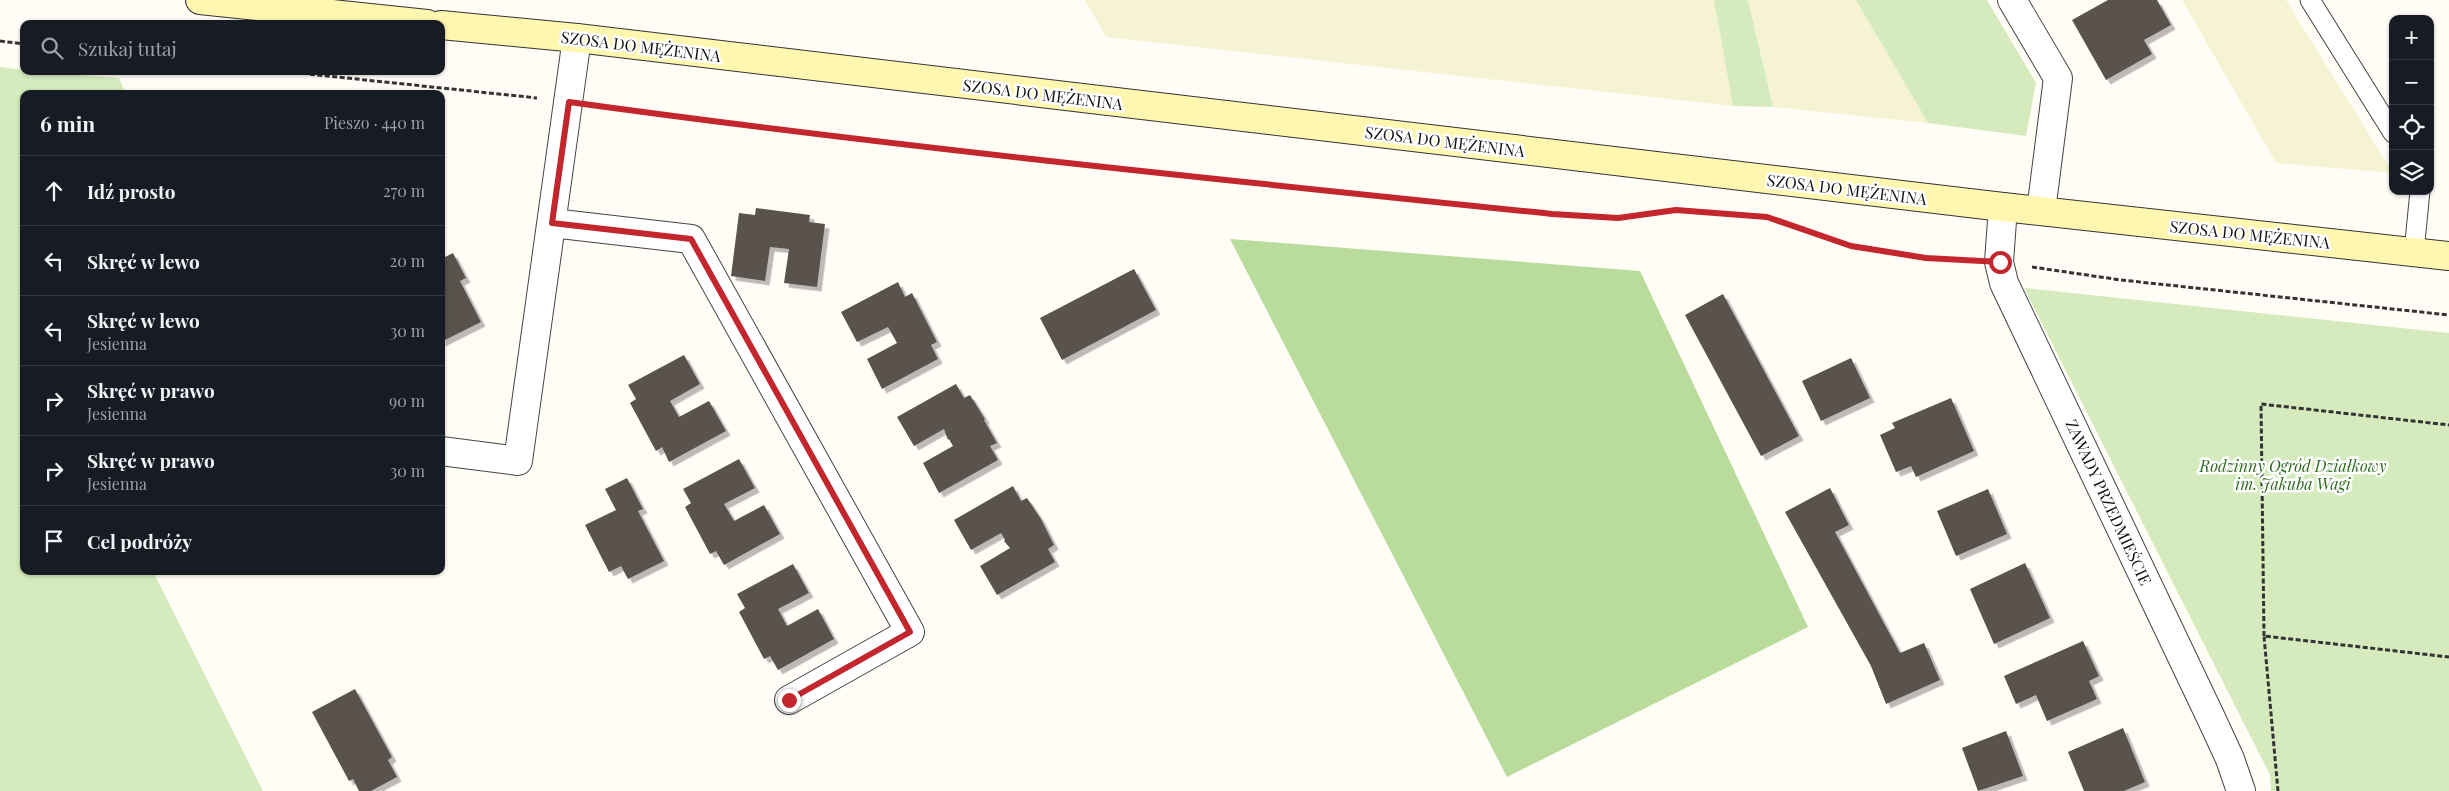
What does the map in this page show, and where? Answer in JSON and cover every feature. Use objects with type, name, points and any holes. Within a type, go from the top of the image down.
[{"type":"main road","points":[[200,0],[390,20]]},
{"type":"main road","name":"SZOSA DO MĘŻENINA","points":[[445,25],[577,38],[2041,212],[2449,256]]},
{"type":"street","points":[[2012,0],[2058,78],[2041,212]]},
{"type":"street","points":[[445,451],[518,461],[577,38]]},
{"type":"street","name":"ZAWADY PRZEDMIEŚCIE","points":[[2003,207],[2000,262],[2004,283],[2230,758],[2241,791]]},
{"type":"street","points":[[552,223],[691,239],[910,632],[789,700]]},
{"type":"lane","points":[[2310,0],[2389,127]]},
{"type":"lane","points":[[2414,252],[2420,195]]},
{"type":"path","points":[[0,41],[20,44]]},
{"type":"path","points":[[317,75],[569,102],[728,124],[1136,171],[1552,214],[1618,218],[1676,210],[1767,217],[1851,246],[1926,258],[2000,262],[2121,280],[2449,315]]},
{"type":"path","points":[[2278,791],[2264,636],[2260,404],[2449,425]]},
{"type":"path","points":[[2264,636],[2449,657]]},
{"type":"shaded area","points":[[1085,0],[1714,0],[1733,106],[1106,37]]},
{"type":"shaded area","points":[[1748,0],[1856,0],[1928,123],[1773,107]]},
{"type":"shaded area","points":[[2182,0],[2286,0],[2389,167],[2389,173],[2276,163]]},
{"type":"green space","points":[[1714,0],[1748,0],[1773,107],[1733,106]]},
{"type":"green space","points":[[1856,0],[1987,0],[2036,83],[2026,136],[1928,123]]},
{"type":"green space","points":[[0,67],[20,70],[20,75],[78,75],[119,78],[124,90],[20,90],[20,575],[155,575],[263,791],[0,791]]},
{"type":"green space","points":[[1230,239],[1640,271],[1808,627],[1507,777]]},
{"type":"green space","name":"Rodzinny Ogród Działkowy im. Jakuba Wagi","points":[[2024,288],[2449,333],[2449,791],[2271,791],[2270,775]]},
{"type":"building","points":[[2108,0],[2157,0],[2171,25],[2144,40],[2152,54],[2106,80],[2072,20]]},
{"type":"building","points":[[756,208],[810,215],[809,222],[825,224],[817,287],[784,283],[789,249],[770,247],[765,281],[731,276],[739,213],[755,215]]},
{"type":"building","points":[[453,253],[466,278],[460,281],[481,322],[445,340],[445,257]]},
{"type":"building","points":[[1134,269],[1156,310],[1062,360],[1040,318]]},
{"type":"building","points":[[898,282],[905,297],[912,293],[937,342],[931,345],[938,359],[882,389],[867,359],[897,343],[888,327],[857,342],[841,312]]},
{"type":"building","points":[[1723,294],[1799,436],[1761,456],[1685,315]]},
{"type":"building","points":[[684,355],[700,384],[670,401],[679,417],[709,401],[726,431],[669,462],[662,447],[656,451],[630,403],[636,399],[628,385]]},
{"type":"building","points":[[1851,358],[1870,398],[1821,421],[1802,381]]},
{"type":"building","points":[[956,384],[964,398],[970,395],[985,419],[997,443],[990,446],[998,460],[939,493],[923,463],[953,446],[948,440],[944,429],[914,446],[897,417]]},
{"type":"building","points":[[1951,398],[1974,451],[1916,477],[1911,466],[1896,472],[1880,435],[1895,428],[1892,423]]},
{"type":"building","points":[[739,459],[755,488],[724,504],[734,521],[764,505],[780,534],[724,565],[716,551],[710,554],[685,507],[691,503],[683,489]]},
{"type":"building","points":[[627,478],[643,509],[638,511],[664,561],[628,579],[621,566],[609,572],[585,525],[616,510],[605,489]]},
{"type":"building","points":[[1013,486],[1021,501],[1027,498],[1041,519],[1054,545],[1048,549],[1055,562],[997,595],[980,566],[1010,548],[1004,541],[1001,533],[971,550],[954,520]]},
{"type":"building","points":[[1830,488],[1849,525],[1835,532],[1900,653],[1924,643],[1940,680],[1886,704],[1871,666],[1785,512]]},
{"type":"building","points":[[1988,489],[2007,534],[1956,556],[1937,511]]},
{"type":"building","points":[[2025,563],[2050,618],[1994,644],[1970,589]]},
{"type":"building","points":[[793,564],[809,593],[778,609],[787,626],[818,609],[834,639],[778,670],[770,656],[764,659],[739,612],[745,608],[737,594]]},
{"type":"building","points":[[2083,641],[2099,676],[2089,681],[2097,699],[2047,721],[2036,695],[2016,704],[2004,676]]},
{"type":"building","points":[[355,689],[392,757],[388,760],[397,777],[371,791],[359,791],[353,779],[349,781],[312,712]]},
{"type":"building","points":[[2123,728],[2145,782],[2124,791],[2084,791],[2068,752]]},
{"type":"building","points":[[2006,731],[2023,776],[1978,791],[1962,748]]},
{"type":"route","points":[[789,700],[910,632],[691,239],[552,223],[569,102],[728,124],[1136,171],[1552,214],[1618,218],[1676,210],[1767,217],[1819,237],[1851,246],[1926,258],[2000,262]]}]
